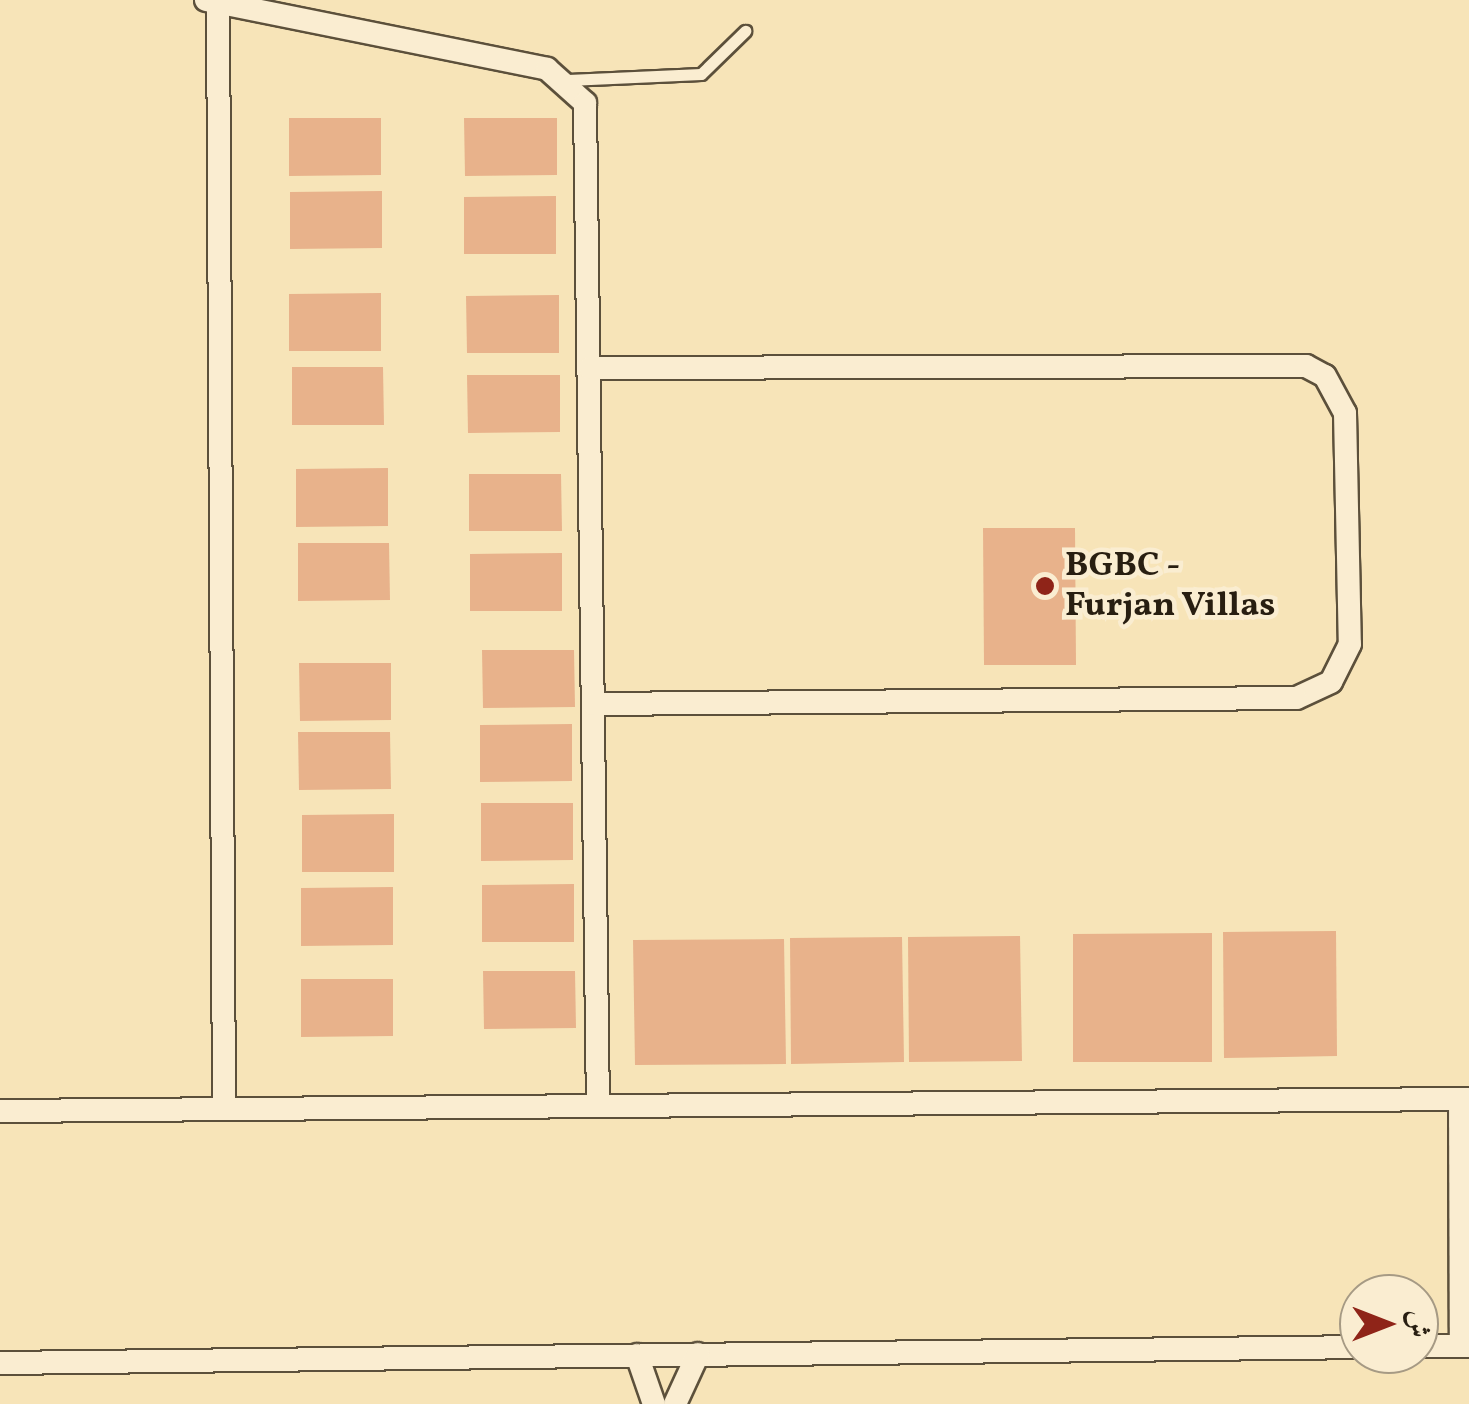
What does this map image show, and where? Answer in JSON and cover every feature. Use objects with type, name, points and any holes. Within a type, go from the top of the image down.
[{"type":"street","points":[[224,1109],[212,2],[568,80],[587,117],[598,1104]]},
{"type":"street","points":[[590,368],[1306,366],[1324,376],[1345,413],[1350,624],[1331,682],[1296,698],[594,704]]},
{"type":"street","points":[[0,1112],[598,1104],[1465,1100],[1465,1346],[1439,1346]]},
{"type":"street","points":[[0,1363],[1339,1346]]},
{"type":"street","points":[[675,1404],[698,1354]]},
{"type":"street","points":[[638,1355],[654,1404]]},
{"type":"lane","points":[[568,80],[700,74],[746,31]]},
{"type":"building","points":[[289,118],[381,118],[381,175],[289,176]]},
{"type":"building","points":[[464,118],[557,118],[557,175],[465,176]]},
{"type":"building","points":[[382,191],[382,248],[290,249],[290,192]]},
{"type":"building","points":[[556,196],[556,254],[464,254],[464,197]]},
{"type":"building","points":[[381,293],[381,351],[289,351],[289,294]]},
{"type":"building","points":[[559,295],[559,353],[467,353],[466,296]]},
{"type":"building","points":[[292,367],[383,367],[384,425],[292,425]]},
{"type":"building","points":[[467,375],[560,375],[560,432],[468,433]]},
{"type":"building","points":[[388,468],[388,526],[296,527],[296,469]]},
{"type":"building","points":[[469,474],[561,474],[562,531],[469,531]]},
{"type":"building","points":[[983,528],[1075,528],[1076,665],[984,665]]},
{"type":"building","points":[[298,543],[389,543],[390,600],[298,601]]},
{"type":"building","points":[[562,553],[562,611],[470,611],[470,554]]},
{"type":"building","points":[[482,650],[574,650],[575,707],[483,708]]},
{"type":"building","points":[[299,663],[391,663],[391,720],[300,721]]},
{"type":"building","points":[[572,724],[572,781],[480,782],[480,725]]},
{"type":"building","points":[[298,732],[390,732],[391,789],[299,790]]},
{"type":"building","points":[[481,803],[573,803],[573,860],[481,861]]},
{"type":"building","points":[[394,814],[394,872],[302,872],[302,815]]},
{"type":"building","points":[[574,884],[574,942],[482,942],[482,885]]},
{"type":"building","points":[[393,887],[393,945],[301,946],[301,888]]},
{"type":"building","points":[[1336,931],[1337,1056],[1224,1058],[1223,932]]},
{"type":"building","points":[[1212,933],[1212,1062],[1073,1062],[1073,934]]},
{"type":"building","points":[[1020,936],[1022,1061],[909,1062],[908,937]]},
{"type":"building","points":[[902,937],[904,1062],[791,1064],[790,938]]},
{"type":"building","points":[[784,939],[786,1064],[635,1065],[633,940]]},
{"type":"building","points":[[483,971],[575,971],[576,1028],[484,1029]]},
{"type":"building","points":[[301,979],[393,979],[393,1036],[301,1037]]},
{"type":"place","name":"BGBC - Furjan Villas","points":[[1045,586]]}]
